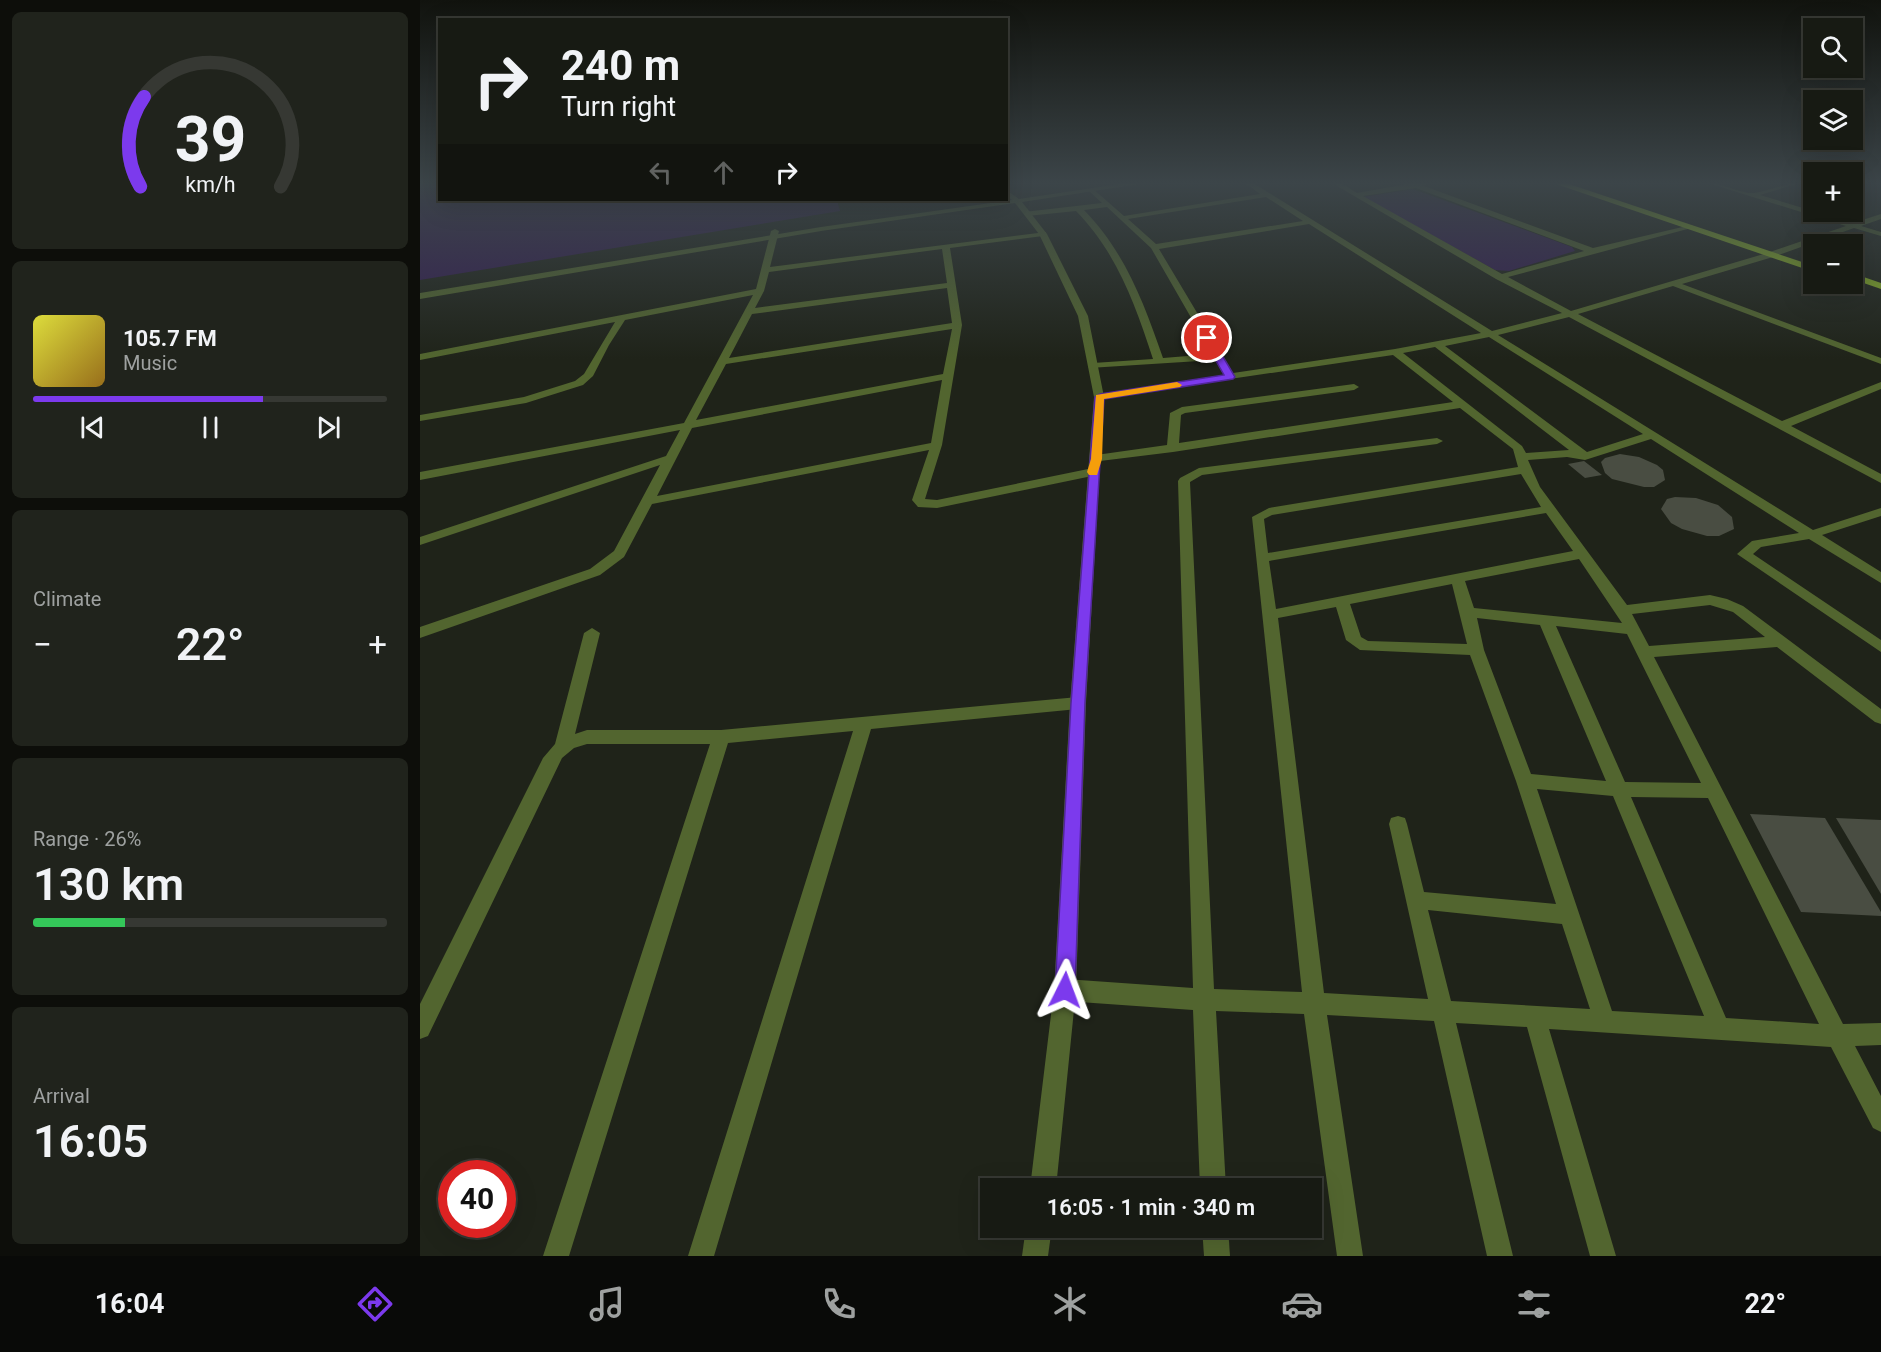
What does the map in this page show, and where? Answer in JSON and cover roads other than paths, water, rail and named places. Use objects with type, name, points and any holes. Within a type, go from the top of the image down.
[{"type":"highway","points":[[1737,242],[1803,260]]},
{"type":"highway","points":[[1742,242],[1803,264]]},
{"type":"highway","points":[[1863,280],[1881,286]]},
{"type":"highway","points":[[1863,287],[1881,293]]},
{"type":"street","points":[[420,291],[727,242]]},
{"type":"street","points":[[420,633],[595,572],[619,554],[760,291],[772,242]]},
{"type":"street","points":[[766,270],[985,242]]},
{"type":"street","points":[[1044,1178],[1065,990],[1078,703],[1100,397],[1083,315],[1046,242]]},
{"type":"street","points":[[1107,242],[1134,286],[1159,360]]},
{"type":"street","points":[[1148,242],[1154,247],[1230,377]]},
{"type":"street","points":[[1154,247],[1188,242]]},
{"type":"street","points":[[1342,242],[1881,578]]},
{"type":"street","points":[[1437,242],[1499,277],[1783,425],[1881,479]]},
{"type":"street","points":[[1567,242],[1592,251]]},
{"type":"street","points":[[1499,277],[1632,242]]},
{"type":"street","points":[[1100,397],[1395,352],[1491,334],[1570,314],[1806,242]]},
{"type":"street","points":[[945,247],[957,325],[936,445],[918,500],[922,504],[937,504],[1173,448],[1463,404]]},
{"type":"street","points":[[420,296],[688,248]]},
{"type":"street","points":[[1672,283],[1881,362]]},
{"type":"street","points":[[749,312],[951,285]]},
{"type":"street","points":[[420,357],[760,291]]},
{"type":"street","points":[[420,418],[526,400],[579,383],[588,376],[604,345],[622,318]]},
{"type":"street","points":[[722,362],[957,325]]},
{"type":"street","points":[[1437,344],[1585,456]]},
{"type":"street","points":[[1395,352],[1518,448],[1533,488],[1623,610],[1881,1120]]},
{"type":"street","points":[[1093,366],[1218,357]]},
{"type":"street","points":[[420,476],[948,375]]},
{"type":"street","points":[[1783,425],[1881,385]]},
{"type":"street","points":[[1173,448],[1176,413],[1354,387]]},
{"type":"street","points":[[1350,1256],[1314,1003],[1258,517],[1263,514],[1567,453],[1585,456],[1653,435]]},
{"type":"street","points":[[1213,1178],[1184,481],[1199,472],[1437,441]]},
{"type":"street","points":[[648,501],[936,445]]},
{"type":"street","points":[[420,541],[671,458]]},
{"type":"street","points":[[1261,558],[1549,509]]},
{"type":"street","points":[[1881,512],[1813,534],[1757,544],[1744,554],[1881,647]]},
{"type":"street","points":[[1270,615],[1582,554]]},
{"type":"street","points":[[1458,579],[1476,650],[1525,781],[1605,1023]]},
{"type":"street","points":[[1341,600],[1354,639],[1365,646],[1476,650]]},
{"type":"street","points":[[1623,610],[1710,600],[1722,602],[1738,609],[1881,718]]},
{"type":"street","points":[[1468,612],[1632,629]]},
{"type":"street","points":[[1546,620],[1682,933],[1720,1030]]},
{"type":"street","points":[[564,744],[592,633]]},
{"type":"street","points":[[1644,652],[1780,641]]},
{"type":"street","points":[[420,1029],[552,758],[564,744],[574,739],[587,737],[721,738],[1078,703]]},
{"type":"street","points":[[701,1256],[864,724]]},
{"type":"street","points":[[556,1256],[721,738]]},
{"type":"street","points":[[1525,781],[1619,789],[1714,791]]},
{"type":"street","points":[[1398,824],[1500,1256]]},
{"type":"street","points":[[1415,900],[1569,915]]},
{"type":"street","points":[[1065,990],[1204,1000],[1314,1003],[1720,1030],[1837,1036],[1881,1034]]},
{"type":"street","points":[[1535,1018],[1603,1256]]},
{"type":"street","points":[[1035,1256],[1037,1238]]},
{"type":"street","points":[[1216,1238],[1217,1256]]}]
